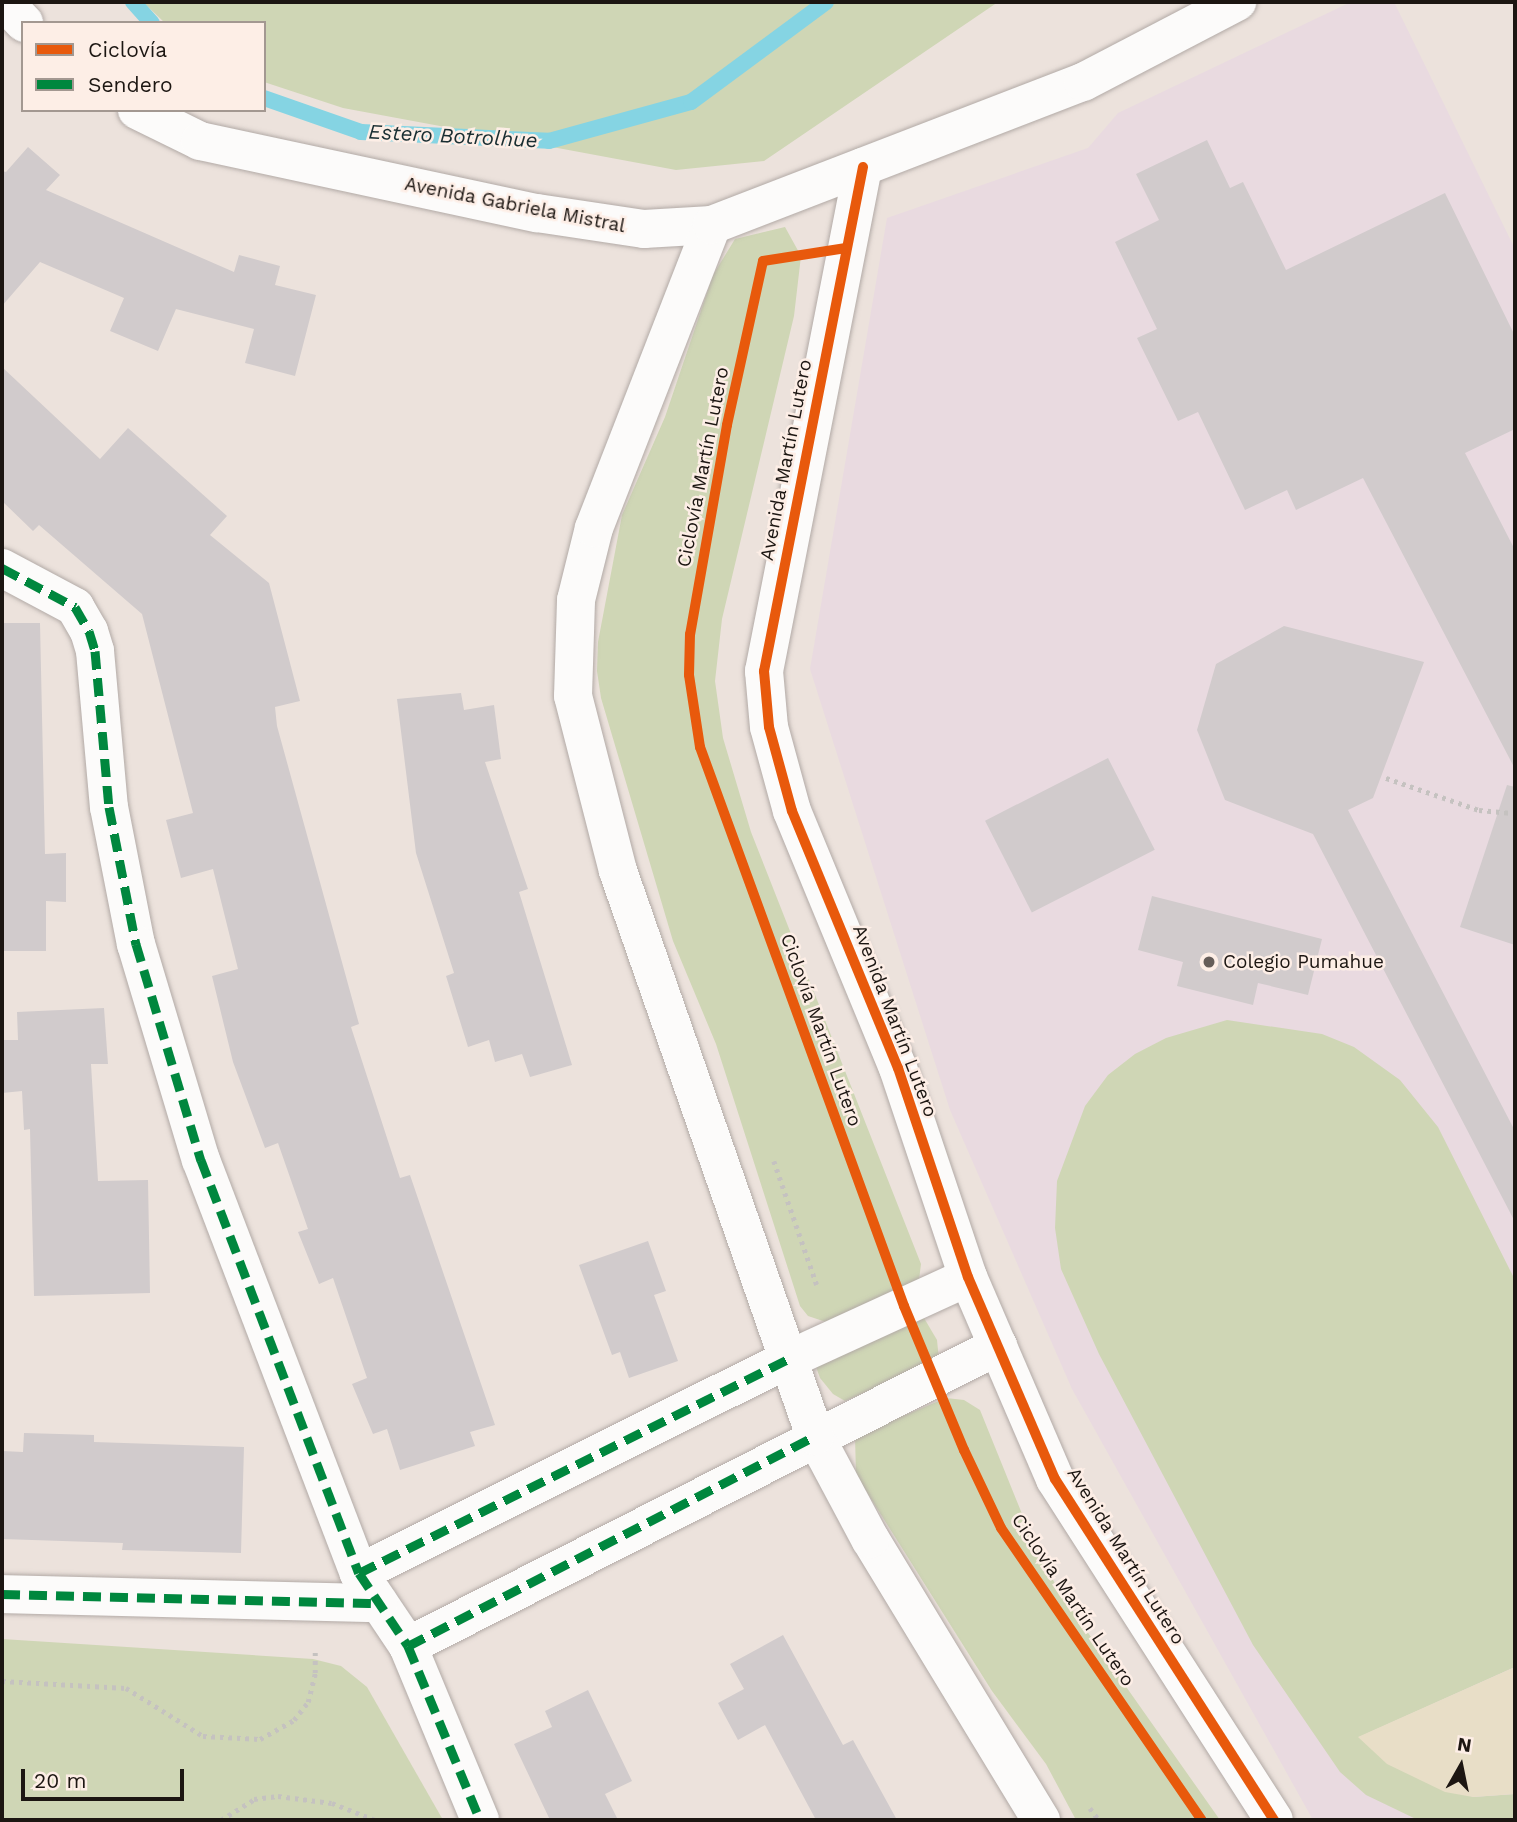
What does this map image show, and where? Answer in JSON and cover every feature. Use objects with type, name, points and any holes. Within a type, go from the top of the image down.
[{"type":"street","points":[[4,2],[22,21]]},
{"type":"street","name":"Avenida Gabriela Mistral","points":[[141,112],[200,141],[537,213],[644,229],[712,225],[1083,82],[1237,2]]},
{"type":"street","name":"Avenida Martín Lutero","points":[[863,167],[764,671],[769,727],[792,811],[898,1068],[968,1278],[1055,1479],[1274,1820]]},
{"type":"street","points":[[712,225],[594,528],[576,600],[573,696],[618,871],[815,1436],[870,1539],[1041,1820]]},
{"type":"street","points":[[2,568],[75,607],[89,631],[95,652],[109,807],[136,944],[201,1160],[369,1588],[408,1646],[480,1820]]},
{"type":"street","points":[[2,1594],[323,1601],[369,1588],[787,1360],[968,1278]]},
{"type":"street","points":[[408,1646],[815,1436],[999,1346]]},
{"type":"path","points":[[1386,778],[1479,810],[1515,813]]},
{"type":"path","points":[[768,1152],[781,1176],[834,1338]]},
{"type":"path","points":[[2,1681],[126,1688],[204,1736],[233,1741],[260,1738],[294,1720],[308,1702],[323,1601]]},
{"type":"path","points":[[221,1820],[254,1799],[278,1796],[332,1803],[375,1820]]},
{"type":"path","points":[[1083,1800],[1099,1820]]},
{"type":"shaded area","name":"Colegio Pumahue","points":[[1351,2],[1394,2],[1515,249],[1515,1820],[1313,1820],[1072,1389],[950,1110],[810,669],[887,218],[1088,148],[1118,113]]},
{"type":"green space","points":[[143,2],[998,2],[764,161],[676,170],[343,108],[266,83],[266,21],[163,21]]},
{"type":"green space","points":[[785,227],[801,256],[794,316],[722,619],[715,681],[723,738],[751,832],[921,1264],[919,1280],[832,1324],[808,1316],[800,1306],[716,1044],[673,941],[601,698],[597,671],[598,642],[622,515],[665,417],[713,275],[735,239]]},
{"type":"green space","points":[[1227,1020],[1322,1034],[1354,1047],[1400,1080],[1438,1127],[1515,1280],[1515,1667],[1359,1737],[1473,1797],[1515,1794],[1515,1820],[1418,1820],[1366,1795],[1340,1772],[1253,1645],[1099,1354],[1061,1269],[1055,1228],[1057,1181],[1085,1106],[1108,1075],[1135,1054],[1166,1038]]},
{"type":"green space","points":[[924,1318],[937,1340],[939,1360],[845,1401],[833,1394],[820,1378],[815,1364]]},
{"type":"green space","points":[[946,1398],[964,1400],[980,1410],[1035,1546],[1060,1593],[1220,1820],[1076,1820],[1046,1764],[992,1691],[856,1475],[855,1436]]},
{"type":"green space","points":[[2,1639],[313,1659],[341,1666],[367,1687],[443,1820],[2,1820]]},
{"type":"sand","points":[[1515,1667],[1515,1794],[1473,1797],[1445,1792],[1387,1764],[1358,1737]]},
{"type":"building","points":[[1207,140],[1230,188],[1243,182],[1286,270],[1445,193],[1515,336],[1515,429],[1465,453],[1515,550],[1515,769],[1363,478],[1296,510],[1287,490],[1245,510],[1198,412],[1178,421],[1137,338],[1157,329],[1115,242],[1159,220],[1136,174]]},
{"type":"building","points":[[28,147],[60,175],[46,190],[234,272],[239,255],[280,266],[275,285],[316,295],[295,376],[245,363],[254,329],[176,309],[158,351],[110,331],[124,298],[40,262],[2,306],[2,171],[6,172]]},
{"type":"building","points":[[2,367],[100,459],[128,428],[227,516],[210,535],[269,583],[300,701],[275,707],[277,726],[359,1024],[351,1027],[400,1178],[410,1175],[495,1425],[470,1432],[475,1446],[400,1470],[387,1429],[373,1434],[352,1384],[367,1378],[333,1278],[319,1284],[298,1232],[308,1229],[278,1143],[265,1148],[233,1062],[212,976],[238,969],[213,869],[181,878],[166,820],[193,813],[142,614],[39,525],[33,531],[2,501]]},
{"type":"building","points":[[2,623],[40,623],[45,854],[66,853],[66,902],[46,901],[46,951],[2,951]]},
{"type":"building","points":[[1284,626],[1424,662],[1373,798],[1348,810],[1515,1131],[1515,1222],[1313,834],[1225,800],[1197,730],[1216,664]]},
{"type":"building","points":[[461,693],[464,710],[494,705],[501,759],[485,762],[528,889],[519,892],[572,1065],[530,1077],[522,1054],[495,1062],[489,1040],[468,1047],[446,976],[454,973],[416,853],[397,699]]},
{"type":"building","points":[[1108,758],[1155,850],[1032,912],[985,821]]},
{"type":"building","points":[[1507,785],[1515,787],[1515,945],[1460,927]]},
{"type":"building","points":[[1152,896],[1322,939],[1308,995],[1258,983],[1253,1005],[1177,986],[1183,962],[1138,950]]},
{"type":"building","points":[[104,1008],[108,1064],[91,1064],[98,1181],[148,1180],[150,1293],[34,1296],[30,1129],[24,1130],[22,1091],[2,1093],[2,1040],[18,1040],[17,1012]]},
{"type":"building","points":[[648,1241],[666,1291],[654,1295],[678,1361],[629,1378],[620,1352],[612,1355],[579,1265]]},
{"type":"building","points":[[24,1433],[94,1435],[94,1442],[244,1447],[241,1553],[122,1550],[123,1543],[2,1539],[2,1451],[23,1452]]},
{"type":"building","points":[[783,1635],[843,1745],[853,1740],[897,1820],[816,1820],[765,1725],[738,1740],[718,1703],[744,1689],[730,1664]]},
{"type":"building","points":[[588,1690],[632,1781],[605,1794],[618,1820],[550,1820],[514,1744],[552,1727],[545,1711]]},
{"type":"waterway","name":"Estero Botrolhue","points":[[133,2],[150,21]]},
{"type":"waterway","name":"Estero Botrolhue","points":[[266,99],[361,132],[549,141],[691,102],[826,2]]},
{"type":"marked path","points":[[2,568],[75,607],[89,631],[95,651],[109,807],[136,944],[201,1160],[359,1573],[408,1646],[480,1820]]},
{"type":"marked path","points":[[359,1573],[787,1360]]},
{"type":"marked path","points":[[408,1646],[815,1436]]},
{"type":"marked path","points":[[2,1594],[379,1603]]},
{"type":"cycle path","points":[[863,167],[764,671],[769,727],[792,811],[898,1068],[968,1277],[1055,1479],[1274,1820]]},
{"type":"cycle path","name":"Ciclovía Martín Lutero","points":[[846,248],[763,261],[727,425],[690,634],[689,675],[700,747],[904,1306],[964,1450],[1001,1528],[1202,1820]]},
{"type":"place","name":"Colegio Pumahue","points":[[1209,962]]}]
